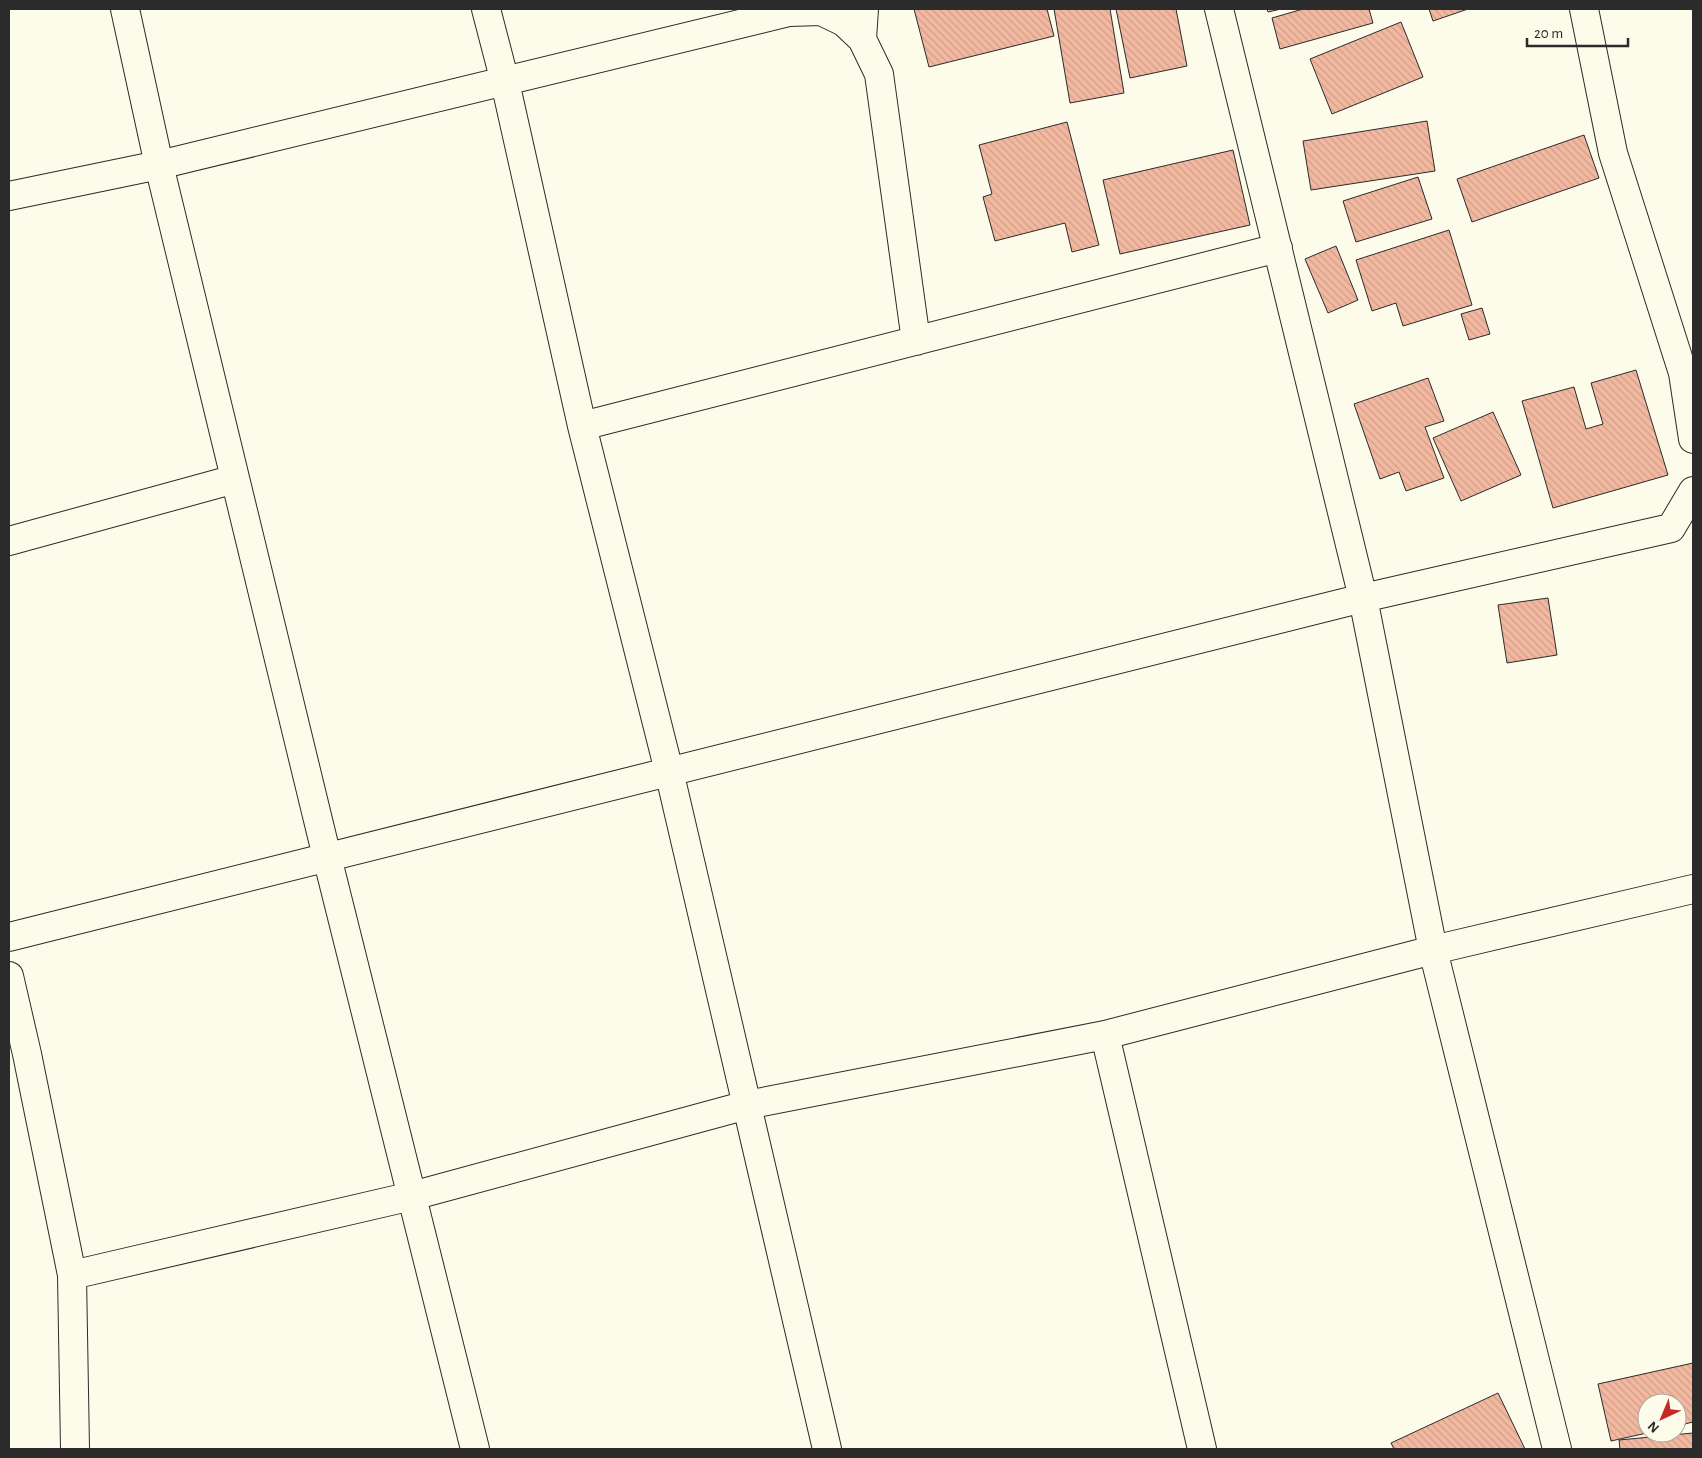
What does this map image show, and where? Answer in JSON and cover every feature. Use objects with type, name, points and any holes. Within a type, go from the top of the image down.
[{"type":"street","points":[[125,9],[159,165],[235,479],[475,1449]]},
{"type":"street","points":[[486,9],[505,82],[582,426],[669,771],[827,1449]]},
{"type":"street","points":[[862,39],[864,9]]},
{"type":"street","points":[[1219,9],[1363,598],[1434,950],[1557,1449]]},
{"type":"street","points":[[1584,9],[1614,153],[1682,373],[1693,439]]},
{"type":"street","points":[[9,196],[159,165],[788,12],[824,10],[844,22],[862,39],[879,74],[916,341]]},
{"type":"street","points":[[582,426],[1278,248]]},
{"type":"street","points":[[9,541],[235,479]]},
{"type":"street","points":[[9,937],[1363,598],[1671,528],[1693,491]]},
{"type":"street","points":[[72,1275],[412,1196],[747,1105],[1105,1036],[1434,950],[1693,889]]},
{"type":"street","points":[[9,976],[27,1054],[72,1275],[75,1449]]},
{"type":"street","points":[[1105,1036],[1202,1449]]},
{"type":"building","points":[[914,9],[1047,9],[1054,36],[929,67]]},
{"type":"building","points":[[1054,9],[1110,9],[1124,93],[1070,103]]},
{"type":"building","points":[[1116,9],[1176,9],[1187,66],[1130,78]]},
{"type":"building","points":[[1267,9],[1281,9],[1268,12]]},
{"type":"building","points":[[1303,9],[1369,9],[1373,23],[1280,49],[1272,18]]},
{"type":"building","points":[[1429,9],[1468,9],[1433,21]]},
{"type":"building","points":[[1401,22],[1423,77],[1332,114],[1310,59]]},
{"type":"building","points":[[1427,121],[1435,171],[1311,190],[1303,141]]},
{"type":"building","points":[[1067,122],[1099,245],[1072,252],[1065,223],[995,241],[983,197],[992,194],[979,145]]},
{"type":"building","points":[[1584,135],[1599,178],[1472,222],[1457,179]]},
{"type":"building","points":[[1233,150],[1250,225],[1120,254],[1103,180]]},
{"type":"building","points":[[1418,177],[1432,219],[1356,242],[1343,201]]},
{"type":"building","points":[[1449,230],[1472,305],[1403,326],[1396,303],[1372,311],[1356,260]]},
{"type":"building","points":[[1336,246],[1358,300],[1328,313],[1305,259]]},
{"type":"building","points":[[1482,308],[1490,334],[1469,340],[1461,314]]},
{"type":"building","points":[[1636,370],[1668,475],[1553,508],[1522,401],[1574,387],[1586,429],[1603,424],[1591,383]]},
{"type":"building","points":[[1428,378],[1444,421],[1425,427],[1444,478],[1406,491],[1399,472],[1380,479],[1354,404]]},
{"type":"building","points":[[1493,412],[1521,475],[1461,501],[1433,438]]},
{"type":"building","points":[[1548,598],[1557,655],[1507,663],[1498,605]]},
{"type":"building","points":[[1693,1363],[1693,1422],[1687,1424],[1687,1393],[1637,1393],[1637,1435],[1611,1441],[1598,1384]]},
{"type":"building","points":[[1498,1393],[1525,1449],[1394,1449],[1391,1443]]},
{"type":"building","points":[[1693,1433],[1693,1449],[1620,1449],[1619,1440],[1637,1438],[1637,1443],[1687,1443],[1687,1434]]}]
